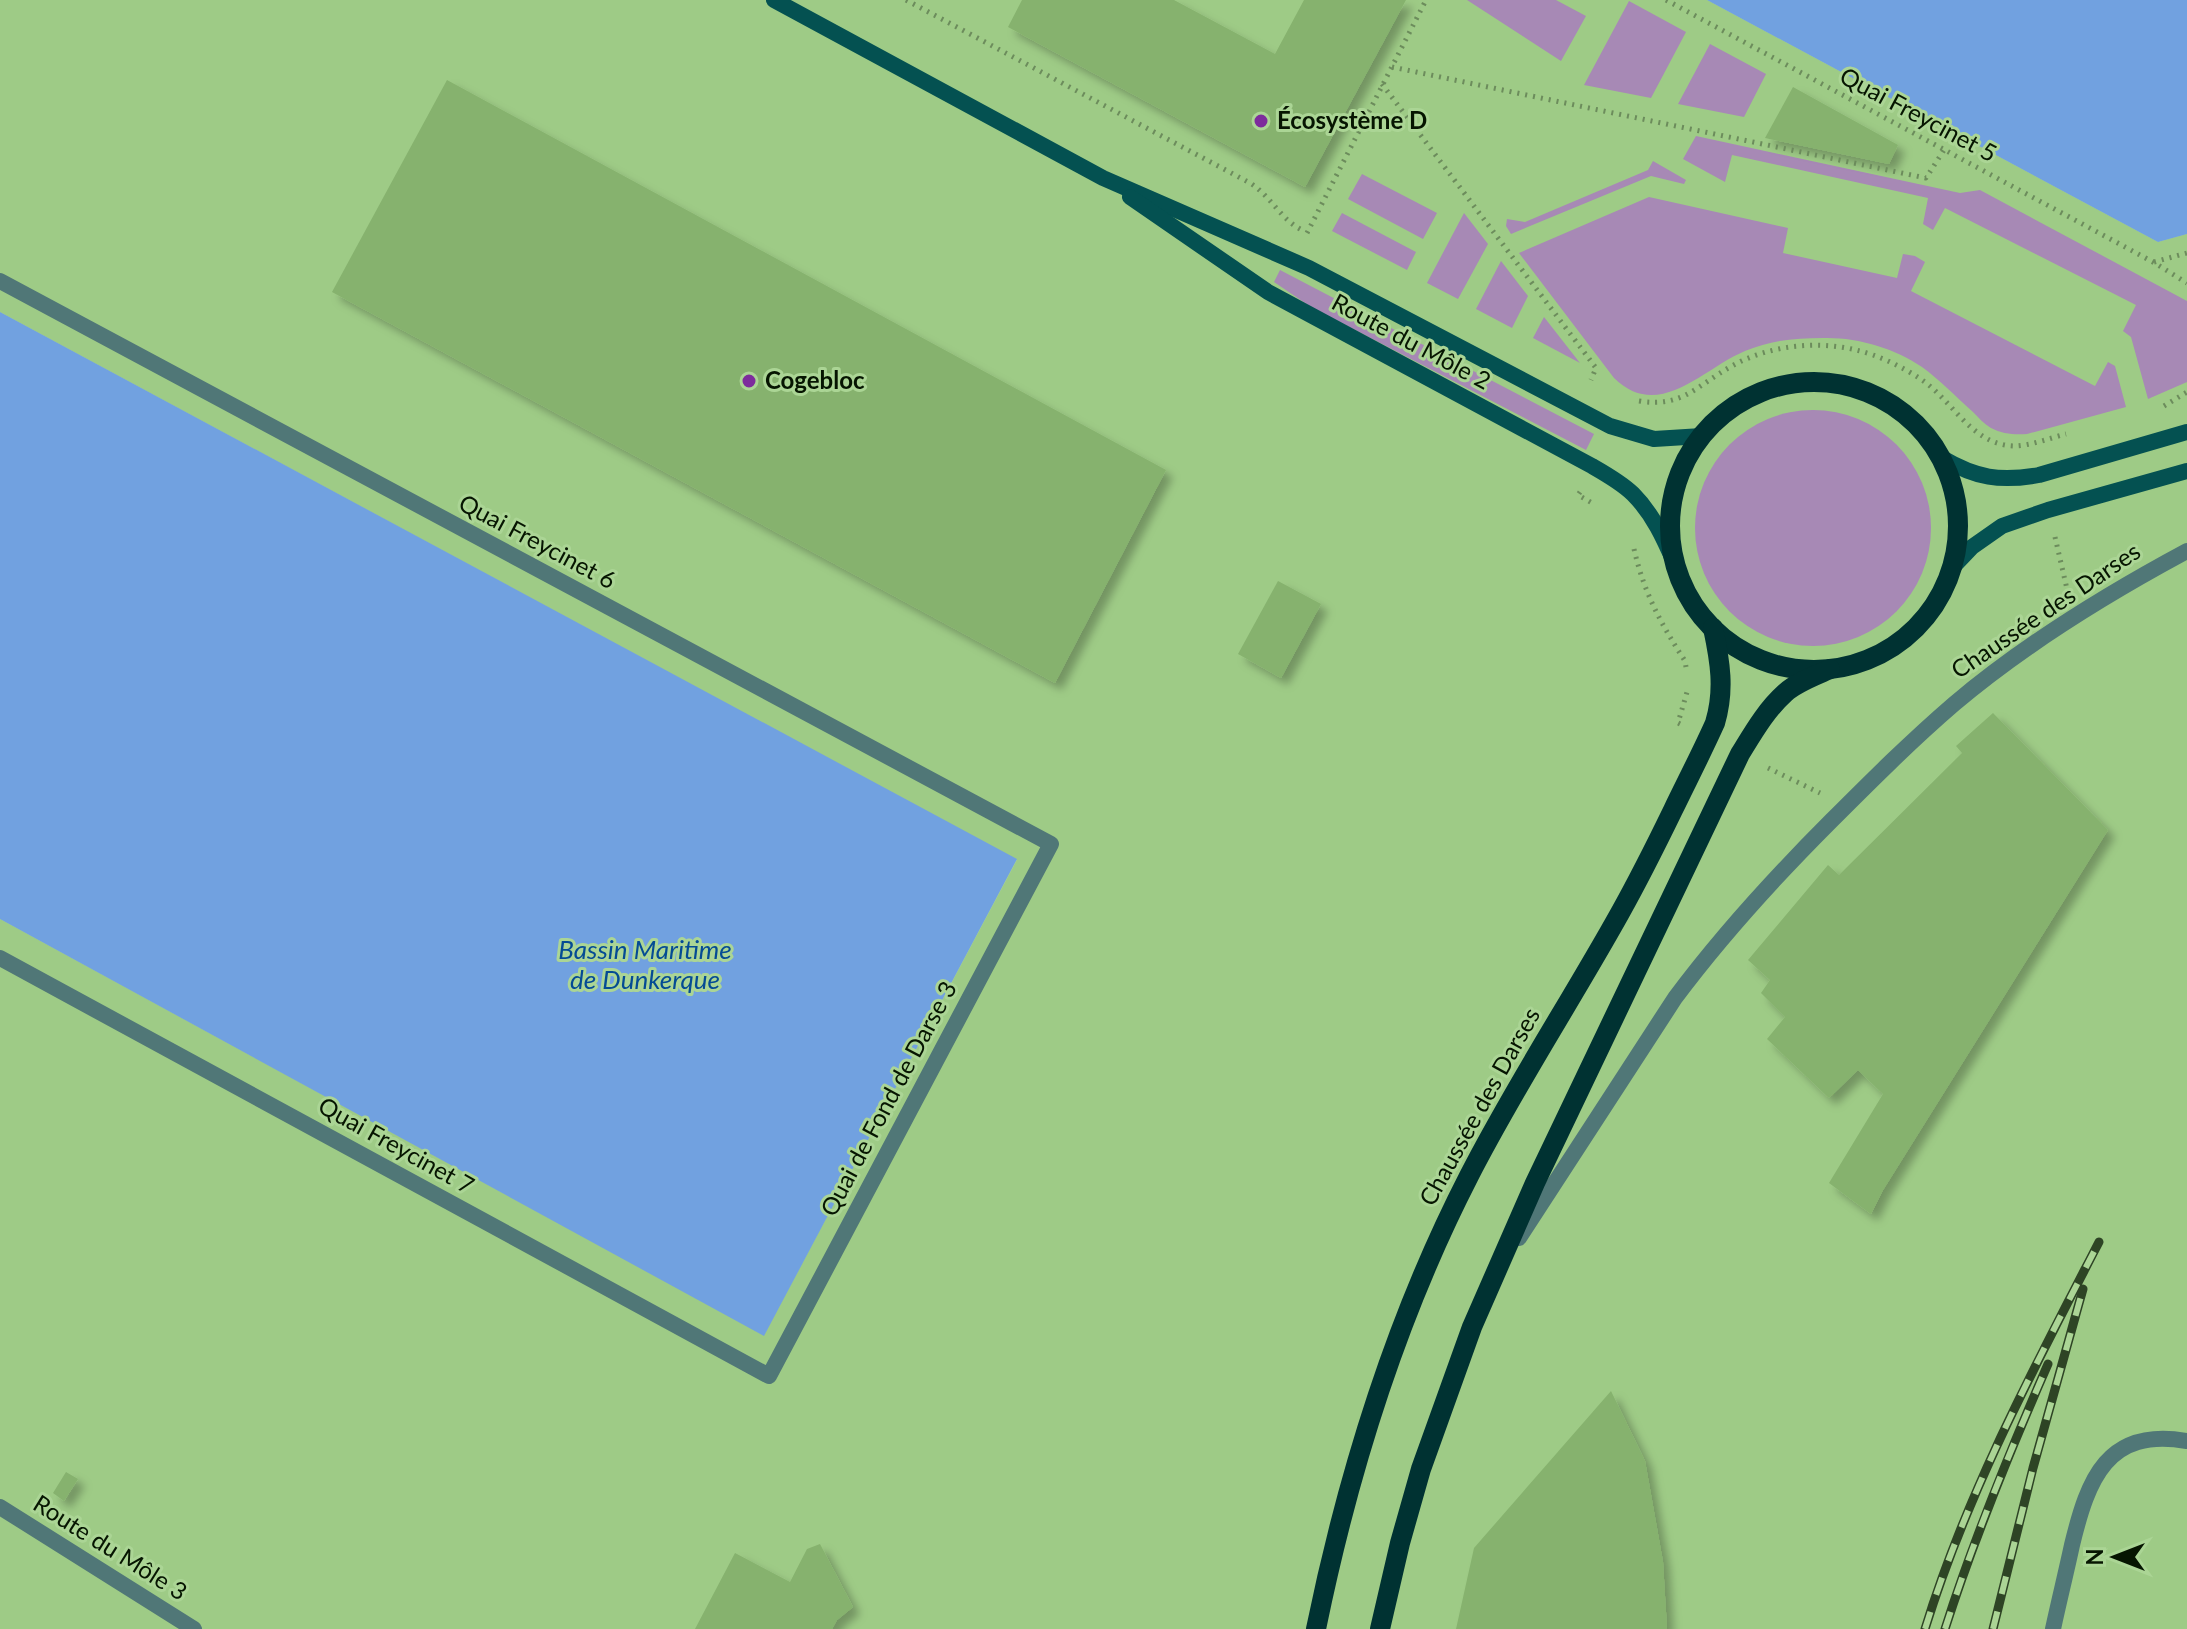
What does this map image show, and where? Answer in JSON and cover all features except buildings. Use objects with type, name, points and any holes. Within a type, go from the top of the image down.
[{"type":"main road","name":"Route du Môle 2","points":[[774,0],[1103,178],[1309,268],[1610,426],[1654,439],[1702,436]]},
{"type":"main road","name":"Route du Môle 2","points":[[1103,178],[1268,292],[1617,481],[1633,493],[1651,516],[1675,564]]},
{"type":"main road","points":[[1820,382],[1865,390],[1915,422],[1942,458],[1958,512],[1958,541],[1952,568],[1932,609],[1912,632],[1874,658],[1830,669],[1801,670],[1760,660],[1735,647],[1713,628],[1686,592],[1675,564],[1670,519],[1675,489],[1686,462],[1702,436],[1734,405],[1761,391],[1790,383],[1820,382]]},
{"type":"main road","points":[[1942,458],[1959,468],[1986,477],[2020,478],[2187,432]]},
{"type":"main road","points":[[1952,568],[1972,547],[2002,526],[2187,471]]},
{"type":"main road","name":"Chaussée des Darses","points":[[1316,1629],[1336,1542],[1369,1426],[1396,1344],[1426,1268],[1502,1113],[1637,883],[1715,723],[1720,707],[1722,676],[1713,628]]},
{"type":"main road","name":"Chaussée des Darses","points":[[1380,1629],[1421,1469],[1459,1360],[1535,1183],[1740,754],[1761,720],[1785,692],[1830,669]]},
{"type":"street","name":"Quai Freycinet 6","points":[[0,281],[1051,844]]},
{"type":"street","name":"Chaussée des Darses","points":[[1492,1279],[1675,998],[1698,967],[1789,864],[1911,742],[1966,694],[2033,644],[2131,582],[2187,551]]},
{"type":"street","name":"Quai de Fond de Darse 3","points":[[769,1376],[1051,844]]},
{"type":"street","name":"Quai Freycinet 7","points":[[0,958],[769,1376]]},
{"type":"street","points":[[2053,1629],[2078,1517],[2090,1484],[2098,1472],[2107,1460],[2131,1444],[2160,1438],[2187,1441]]},
{"type":"street","name":"Route du Môle 3","points":[[0,1507],[194,1629]]},
{"type":"path","points":[[906,0],[1250,183],[1267,196],[1288,221],[1307,233],[1426,0]]},
{"type":"path","name":"Quai Freycinet 5","points":[[1666,0],[2187,283]]},
{"type":"path","points":[[1392,67],[1926,178],[1944,150]]},
{"type":"path","points":[[1382,84],[1596,368],[1591,380],[1600,385]]},
{"type":"path","points":[[2153,262],[2187,253]]},
{"type":"path","points":[[1632,399],[1658,404],[1692,393],[1730,366],[1753,356],[1791,348],[1829,347],[1855,350],[1923,380],[1976,431],[2001,444],[2016,446],[2073,432]]},
{"type":"path","points":[[2161,408],[2187,392]]},
{"type":"path","points":[[1578,495],[1604,510]]},
{"type":"path","points":[[1630,536],[1652,606],[1685,661],[1689,678]]},
{"type":"path","points":[[1678,723],[1688,691]]},
{"type":"shaded area","points":[[0,0],[1707,0],[2158,242],[2187,234],[2187,1629],[0,1629],[0,919],[764,1335],[1017,860],[0,312]]},
{"type":"shaded area","points":[[1467,0],[1556,0],[1586,16],[1561,61]]},
{"type":"shaded area","points":[[1629,1],[1686,32],[1651,98],[1584,85]]},
{"type":"shaded area","points":[[1710,44],[1766,74],[1744,117],[1678,104]]},
{"type":"shaded area","points":[[1696,136],[1960,193],[1980,190],[2187,301],[2187,382],[2148,399],[2131,337],[2123,331],[2136,305],[1945,208],[1933,230],[1923,224],[1928,198],[1732,155],[1725,182],[1683,159]]},
{"type":"shaded area","points":[[1653,161],[1686,180],[1684,184],[1651,176],[1511,234],[1506,226],[1507,219],[1525,222],[1648,170]]},
{"type":"shaded area","points":[[1362,174],[1437,213],[1423,239],[1348,199]]},
{"type":"shaded area","points":[[1649,197],[1788,228],[1783,253],[1897,278],[1903,254],[1915,256],[1925,262],[1911,291],[2095,386],[2108,362],[2115,366],[2126,407],[2027,434],[2004,433],[1986,425],[1935,377],[1911,360],[1875,345],[1836,338],[1793,339],[1764,344],[1664,394],[1647,395],[1631,390],[1614,378],[1519,253]]},
{"type":"shaded area","points":[[1342,213],[1416,252],[1407,270],[1332,231]]},
{"type":"shaded area","points":[[1464,213],[1488,244],[1458,299],[1427,283]]},
{"type":"shaded area","points":[[1501,261],[1528,296],[1512,328],[1476,309]]},
{"type":"shaded area","points":[[1280,270],[1594,434],[1586,450],[1311,307],[1274,282]]},
{"type":"shaded area","points":[[1544,317],[1580,363],[1533,338]]},
{"type":"shaded area","points":[[1813,410],[1836,412],[1858,419],[1896,445],[1922,483],[1929,505],[1929,551],[1922,573],[1896,611],[1858,637],[1836,644],[1813,646],[1790,644],[1768,637],[1730,611],[1704,573],[1697,551],[1695,528],[1697,505],[1704,483],[1730,445],[1768,419],[1790,412]]},
{"type":"water","points":[[1707,0],[2187,0],[2187,234],[2158,242]]},
{"type":"water","name":"Bassin Maritime de Dunkerque","points":[[0,312],[1017,859],[764,1336],[0,919]]},
{"type":"railway","points":[[1925,1629],[1981,1480],[2099,1242]]},
{"type":"railway","points":[[1993,1629],[2033,1468],[2083,1289]]},
{"type":"railway","points":[[1945,1629],[1993,1495],[2048,1364]]},
{"type":"place","name":"Écosystème D","points":[[1261,121]]},
{"type":"place","name":"Cogebloc","points":[[749,381]]}]
